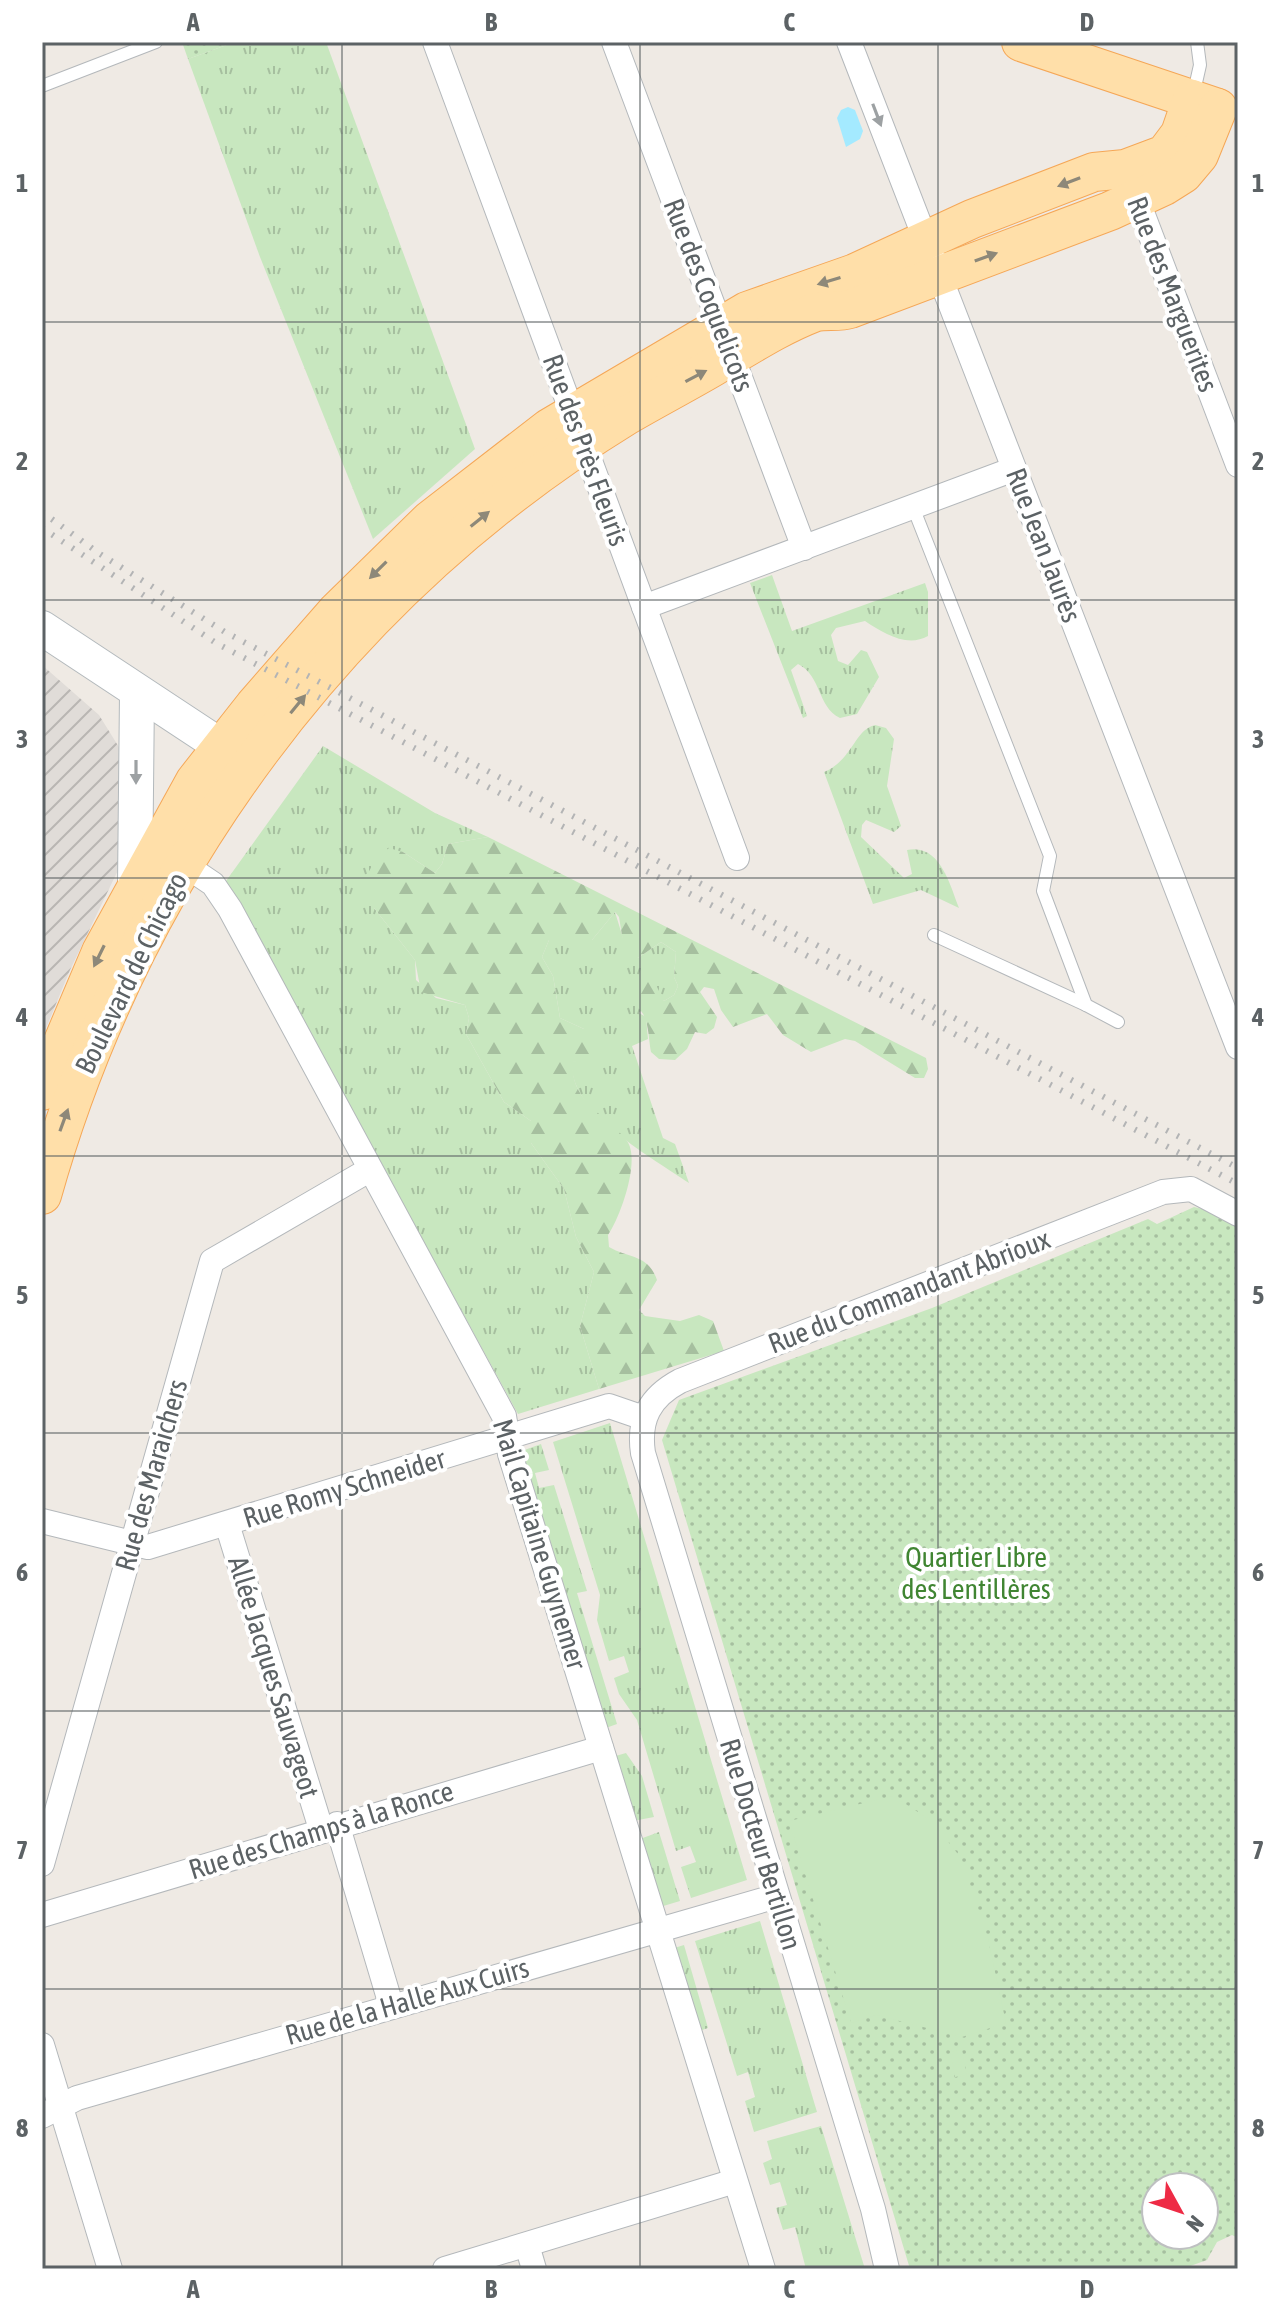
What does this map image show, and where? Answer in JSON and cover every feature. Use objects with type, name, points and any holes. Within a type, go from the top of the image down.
[{"type":"main road","points":[[727,341],[815,312],[850,309],[939,275],[1131,184],[1216,107],[1021,42]]},
{"type":"main road","points":[[727,341],[779,297],[855,273],[925,239],[1094,172],[1131,184]]},
{"type":"main road","name":"Boulevard de Chicago","points":[[42,1195],[59,1135],[93,1044],[140,942],[170,856],[235,755],[337,611],[430,520],[523,447],[578,428],[727,341]]},
{"type":"main road","points":[[42,628],[137,694],[235,755]]},
{"type":"main road","points":[[135,886],[137,694]]},
{"type":"main road","name":"Boulevard de Chicago","points":[[42,1091],[78,1002],[135,886],[170,856]]},
{"type":"street","name":"Rue des Près Fleuris","points":[[435,42],[737,858]]},
{"type":"street","name":"Rue des Coquelicots","points":[[614,42],[804,548]]},
{"type":"street","name":"Rue Jean Jaurès","points":[[849,42],[1238,1047]]},
{"type":"street","name":"Rue des Marguerites","points":[[1131,184],[1238,465]]},
{"type":"street","points":[[644,607],[1014,469]]},
{"type":"street","name":"Mail Capitaine Guynemer","points":[[170,856],[213,884],[230,909],[504,1416],[507,1437],[601,1748],[763,2269]]},
{"type":"street","name":"Rue des Maraichers","points":[[42,1864],[212,1261],[369,1170]]},
{"type":"street","name":"Rue du Commandant Abrioux","points":[[644,1418],[654,1397],[680,1381],[1135,1202],[1175,1189],[1191,1189],[1238,1214]]},
{"type":"street","name":"Rue Romy Schneider","points":[[42,1521],[148,1547],[609,1406],[644,1418]]},
{"type":"street","name":"Rue Docteur Bertillon","points":[[644,1418],[643,1453],[873,2209],[887,2269]]},
{"type":"street","name":"Allée Jacques Sauvageot","points":[[227,1524],[391,2005]]},
{"type":"street","name":"Rue des Champs à la Ronce","points":[[42,1915],[601,1748]]},
{"type":"street","name":"Rue de la Halle Aux Cuirs","points":[[52,2112],[77,2098],[777,1896]]},
{"type":"street","points":[[42,2045],[52,2112],[110,2269]]},
{"type":"street","points":[[445,2269],[735,2181]]},
{"type":"street","points":[[527,2245],[534,2269]]},
{"type":"lane","points":[[42,86],[156,42]]},
{"type":"lane","points":[[1197,42],[1200,65],[1216,107]]},
{"type":"lane","points":[[913,507],[1050,856],[1043,891],[1086,1005]]},
{"type":"lane","points":[[934,935],[1118,1022]]},
{"type":"shaded area","points":[[42,665],[99,715],[122,752],[121,864],[70,970],[42,1038]]},
{"type":"green space","points":[[182,42],[235,42],[188,59]]},
{"type":"green space","points":[[235,42],[326,42],[475,449],[373,539],[260,257],[188,59]]},
{"type":"green space","points":[[772,575],[792,631],[925,583],[928,592],[928,636],[904,640],[865,621],[836,628],[831,635],[838,661],[848,665],[861,650],[867,652],[879,677],[857,714],[840,718],[827,707],[811,676],[798,664],[791,670],[807,716],[803,718],[750,583]]},
{"type":"green space","points":[[875,725],[886,728],[894,739],[887,786],[901,826],[894,832],[866,820],[862,825],[861,837],[904,878],[912,874],[907,850],[928,853],[942,868],[959,908],[921,890],[873,904],[824,772],[834,767],[862,733]]},
{"type":"green space","points":[[323,746],[435,813],[488,837],[448,844],[442,864],[435,873],[403,852],[374,908],[415,960],[416,980],[436,998],[465,1005],[469,1018],[466,1034],[504,1102],[531,1121],[531,1143],[564,1189],[576,1237],[594,1272],[580,1326],[599,1389],[518,1414],[226,881]]},
{"type":"green space","points":[[488,837],[926,1058],[928,1069],[924,1078],[915,1078],[855,1041],[845,1039],[811,1052],[783,1035],[767,1014],[733,1027],[721,1010],[714,989],[704,987],[700,992],[717,1017],[714,1028],[706,1034],[695,1032],[687,1049],[675,1060],[659,1059],[651,1052],[646,1021],[634,1002],[632,992],[643,978],[652,977],[664,1001],[674,995],[678,986],[674,977],[676,952],[661,942],[638,958],[625,954],[619,917],[615,912],[592,940],[549,940],[542,957],[553,976],[560,1018],[584,1029],[600,1044],[589,1061],[573,1062],[577,1088],[627,1141],[631,1150],[627,1189],[608,1235],[609,1247],[643,1261],[653,1272],[657,1280],[639,1310],[645,1316],[680,1321],[699,1315],[713,1321],[724,1351],[599,1389],[580,1326],[594,1272],[576,1237],[564,1189],[531,1143],[531,1121],[504,1102],[466,1034],[469,1018],[465,1005],[421,992],[415,960],[374,908],[365,879],[375,860],[389,848],[403,852],[435,873],[442,864],[448,844]]},
{"type":"green space","points":[[615,912],[623,938],[638,958],[661,942],[676,952],[674,977],[678,986],[674,995],[664,1001],[658,994],[639,1013],[646,1017],[648,1039],[632,1046],[663,1138],[675,1144],[689,1183],[616,1132],[598,1116],[574,1081],[572,1062],[580,1060],[584,1029],[560,1018],[553,976],[542,957],[549,940],[592,940]]},
{"type":"green space","name":"Quartier Libre des Lentillères","points":[[1194,1207],[1219,1213],[1238,1224],[1238,2238],[1232,2235],[1220,2241],[1220,2171],[1140,2171],[1140,2251],[1212,2251],[1207,2260],[1182,2269],[910,2269],[662,1440],[679,1400],[932,1308],[1148,1219],[1157,1224]]},
{"type":"green space","points":[[610,1423],[747,1880],[691,1898],[681,1867],[696,1862],[690,1846],[676,1851],[637,1720],[619,1694],[614,1678],[629,1672],[624,1656],[609,1661],[597,1620],[600,1595],[553,1442]]},
{"type":"green space","points":[[541,1444],[549,1470],[535,1473],[539,1488],[554,1485],[587,1591],[577,1593],[617,1724],[603,1729],[519,1452]]},
{"type":"green space","points":[[626,1753],[642,1776],[654,1817],[633,1821],[612,1757]]},
{"type":"green space","points":[[893,1796],[932,1821],[961,1858],[988,1939],[1006,2023],[962,2037],[876,2015],[851,2023],[789,1821]]},
{"type":"green space","points":[[659,1832],[680,1901],[660,1907],[640,1839]]},
{"type":"green space","points":[[760,1921],[817,2112],[754,2132],[745,2101],[755,2097],[748,2072],[737,2076],[695,1941]]},
{"type":"green space","points":[[684,1945],[708,2028],[696,2032],[671,1949]]},
{"type":"green space","points":[[962,2050],[967,2075],[955,2077],[950,2052]]},
{"type":"green space","points":[[821,2126],[865,2269],[806,2269],[795,2227],[783,2230],[776,2208],[787,2205],[780,2182],[770,2185],[763,2163],[772,2159],[767,2141]]},
{"type":"water","points":[[848,107],[855,110],[863,131],[860,139],[846,147],[837,118],[841,110]]},
{"type":"railway","points":[[42,512],[100,554],[225,632],[1238,1168]]},
{"type":"railway","points":[[42,528],[216,643],[1238,1184]]}]
